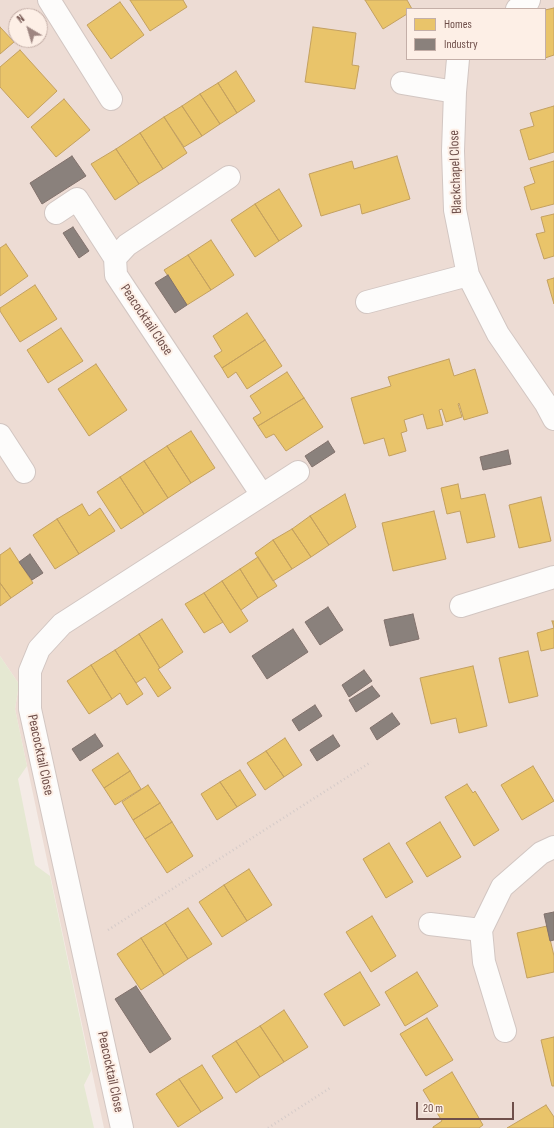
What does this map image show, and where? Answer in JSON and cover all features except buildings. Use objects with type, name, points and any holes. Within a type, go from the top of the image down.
[{"type":"street","points":[[49,0],[111,99]]},
{"type":"street","points":[[519,8],[527,4],[529,0]]},
{"type":"street","name":"Blackchapel Close","points":[[458,60],[453,151],[455,210],[468,275],[498,334],[546,404],[554,419]]},
{"type":"street","points":[[402,83],[455,92]]},
{"type":"street","points":[[56,213],[77,200],[115,258],[127,245],[229,177]]},
{"type":"street","name":"Peacocktail Close","points":[[115,258],[116,275],[262,495]]},
{"type":"street","points":[[367,302],[468,275]]},
{"type":"street","points":[[0,435],[24,472]]},
{"type":"street","name":"Peacocktail Close","points":[[122,1128],[30,709],[30,671],[39,649],[62,624],[298,472]]},
{"type":"street","points":[[461,606],[554,577]]},
{"type":"street","points":[[505,1031],[484,962],[481,930],[502,887],[541,853],[554,847]]},
{"type":"street","points":[[430,924],[481,930]]},
{"type":"path","points":[[83,947],[371,762]]},
{"type":"path","points":[[268,1128],[330,1088]]},
{"type":"shaded area","points":[[0,0],[554,0],[554,1128],[104,1128],[15,709],[19,684],[0,656]]},
{"type":"green space","points":[[0,656],[19,684],[15,709],[27,766],[18,779],[35,865],[50,876],[91,1071],[84,1085],[94,1128],[0,1128]]}]
